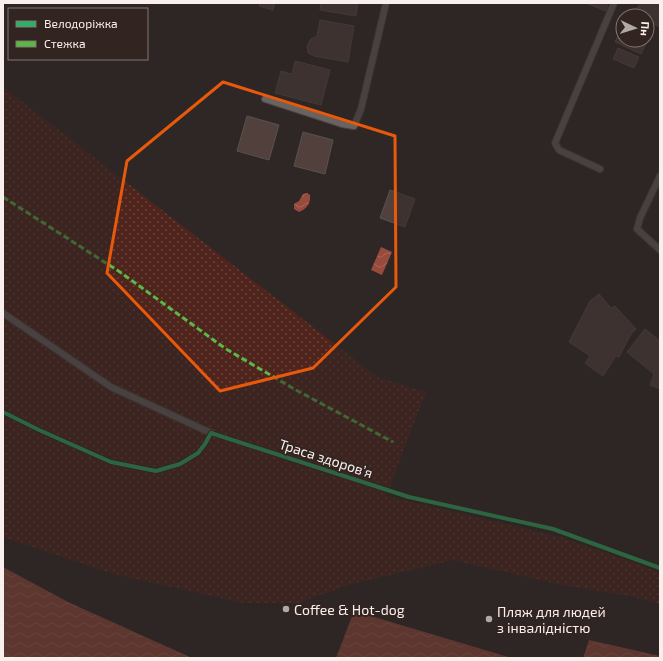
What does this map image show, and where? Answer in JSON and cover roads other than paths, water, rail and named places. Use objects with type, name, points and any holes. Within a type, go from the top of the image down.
[{"type":"lane","points":[[265,99],[342,124],[354,126],[361,109],[386,3]]},
{"type":"lane","points":[[600,169],[559,150],[555,144],[614,3]]},
{"type":"lane","points":[[660,176],[640,218],[637,229],[660,250]]},
{"type":"lane","points":[[3,313],[111,387],[211,433]]},
{"type":"water","points":[[307,193],[310,195],[310,198],[306,207],[299,212],[294,209],[294,204],[299,201],[303,194]]},
{"type":"water","points":[[381,247],[392,252],[382,275],[371,270]]},
{"type":"water","points":[[3,567],[68,602],[192,658],[3,658]]},
{"type":"water","points":[[354,611],[512,658],[336,658]]},
{"type":"water","points":[[589,640],[660,656],[660,658],[583,658]]},
{"type":"place","name":"Coffee & Hot-dog","points":[[286,609]]},
{"type":"place","name":"Пляж для людей з інвалідністю","points":[[489,619]]}]
